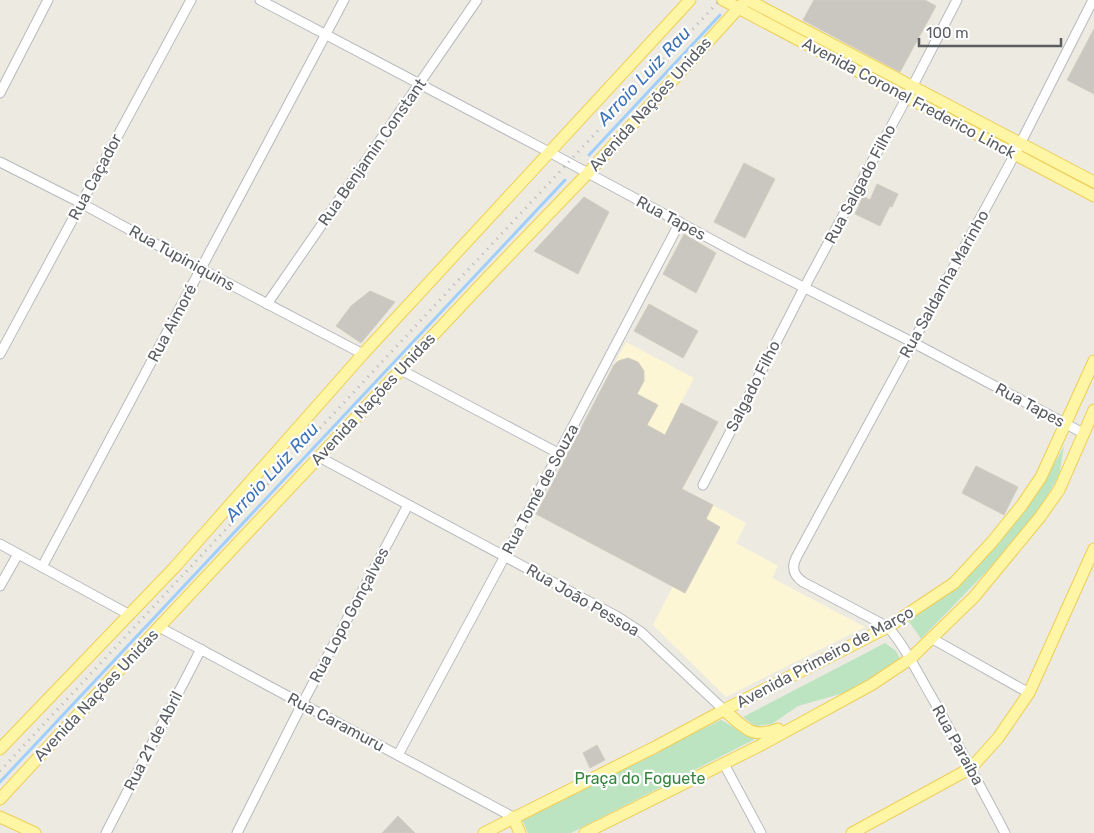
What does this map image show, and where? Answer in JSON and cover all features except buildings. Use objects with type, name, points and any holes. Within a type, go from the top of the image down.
[{"type":"main road","name":"Avenida Nações Unidas","points":[[0,749],[130,614],[363,354],[690,0]]},
{"type":"main road","name":"Avenida Coronel Frederico Linck","points":[[724,0],[744,3],[1018,148],[1094,182]]},
{"type":"main road","name":"Avenida Nações Unidas","points":[[0,799],[159,627],[588,174],[744,3]]},
{"type":"main road","name":"Avenida Coronel Frederico Linck","points":[[1018,148],[1094,196]]},
{"type":"main road","name":"Avenida Primeiro de Março","points":[[484,833],[888,627],[954,582],[992,542],[1022,506],[1041,477],[1094,361]]},
{"type":"main road","name":"Avenida Primeiro de Março","points":[[585,833],[724,764],[871,685],[910,659],[974,597],[1040,517],[1059,490],[1094,410]]},
{"type":"main road","points":[[852,833],[971,768],[998,738],[1029,693],[1094,549]]},
{"type":"main road","points":[[724,710],[756,734],[763,734],[824,710]]},
{"type":"main road","points":[[0,816],[35,833]]},
{"type":"main road","points":[[513,817],[520,833]]},
{"type":"street","points":[[0,93],[48,0]]},
{"type":"street","name":"Rua Caçador","points":[[0,354],[191,0]]},
{"type":"street","name":"Rua Tapes","points":[[260,0],[804,288],[912,342],[1083,433]]},
{"type":"street","name":"Rua Aimoré","points":[[42,567],[344,0]]},
{"type":"street","name":"Rua Benjamin Constant","points":[[267,304],[477,0]]},
{"type":"street","name":"Rua Salgado Filho","points":[[804,288],[910,92],[957,0]]},
{"type":"street","name":"Rua Saldanha Marinho","points":[[888,627],[803,582],[796,577],[793,567],[797,556],[1018,148],[1093,0]]},
{"type":"street","name":"Rua Tupiniquins","points":[[0,162],[81,203],[201,269],[363,354]]},
{"type":"street","name":"Rua Tomé de Souza","points":[[398,755],[505,556],[680,222]]},
{"type":"street","name":"Salgado Filho","points":[[703,485],[804,288]]},
{"type":"street","points":[[401,370],[558,453]]},
{"type":"street","name":"Rua João Pessoa","points":[[319,457],[618,617],[642,632],[724,710]]},
{"type":"street","name":"Rua Lopo Gonçalves","points":[[237,833],[302,704],[408,505]]},
{"type":"street","points":[[0,544],[130,614]]},
{"type":"street","points":[[0,586],[18,554]]},
{"type":"street","name":"Rua Caramuru","points":[[159,627],[513,817]]},
{"type":"street","name":"Rua Paraíba","points":[[888,627],[903,646],[1005,833]]},
{"type":"street","points":[[931,638],[1029,693]]},
{"type":"street","name":"Rua 21 de Abril","points":[[106,833],[200,649]]},
{"type":"street","points":[[724,764],[761,833]]},
{"type":"shaded area","points":[[626,342],[694,378],[681,403],[718,422],[683,489],[746,523],[736,543],[778,566],[772,578],[865,627],[726,697],[653,625],[673,586],[536,514]]},
{"type":"green space","points":[[1064,446],[1059,476],[1039,509],[1013,544],[921,639],[908,620],[957,585],[992,550],[1031,500]]},
{"type":"green space","points":[[885,643],[896,651],[901,661],[851,691],[798,706],[772,724],[755,726],[743,717]]},
{"type":"green space","name":"Praça do Foguete","points":[[721,720],[755,739],[571,833],[528,833],[522,819]]},
{"type":"waterway","name":"Arroio Luiz Rau","points":[[589,155],[720,15]]},
{"type":"waterway","name":"Arroio Luiz Rau","points":[[0,782],[565,180]]},
{"type":"railway","points":[[0,771],[720,0]]}]
